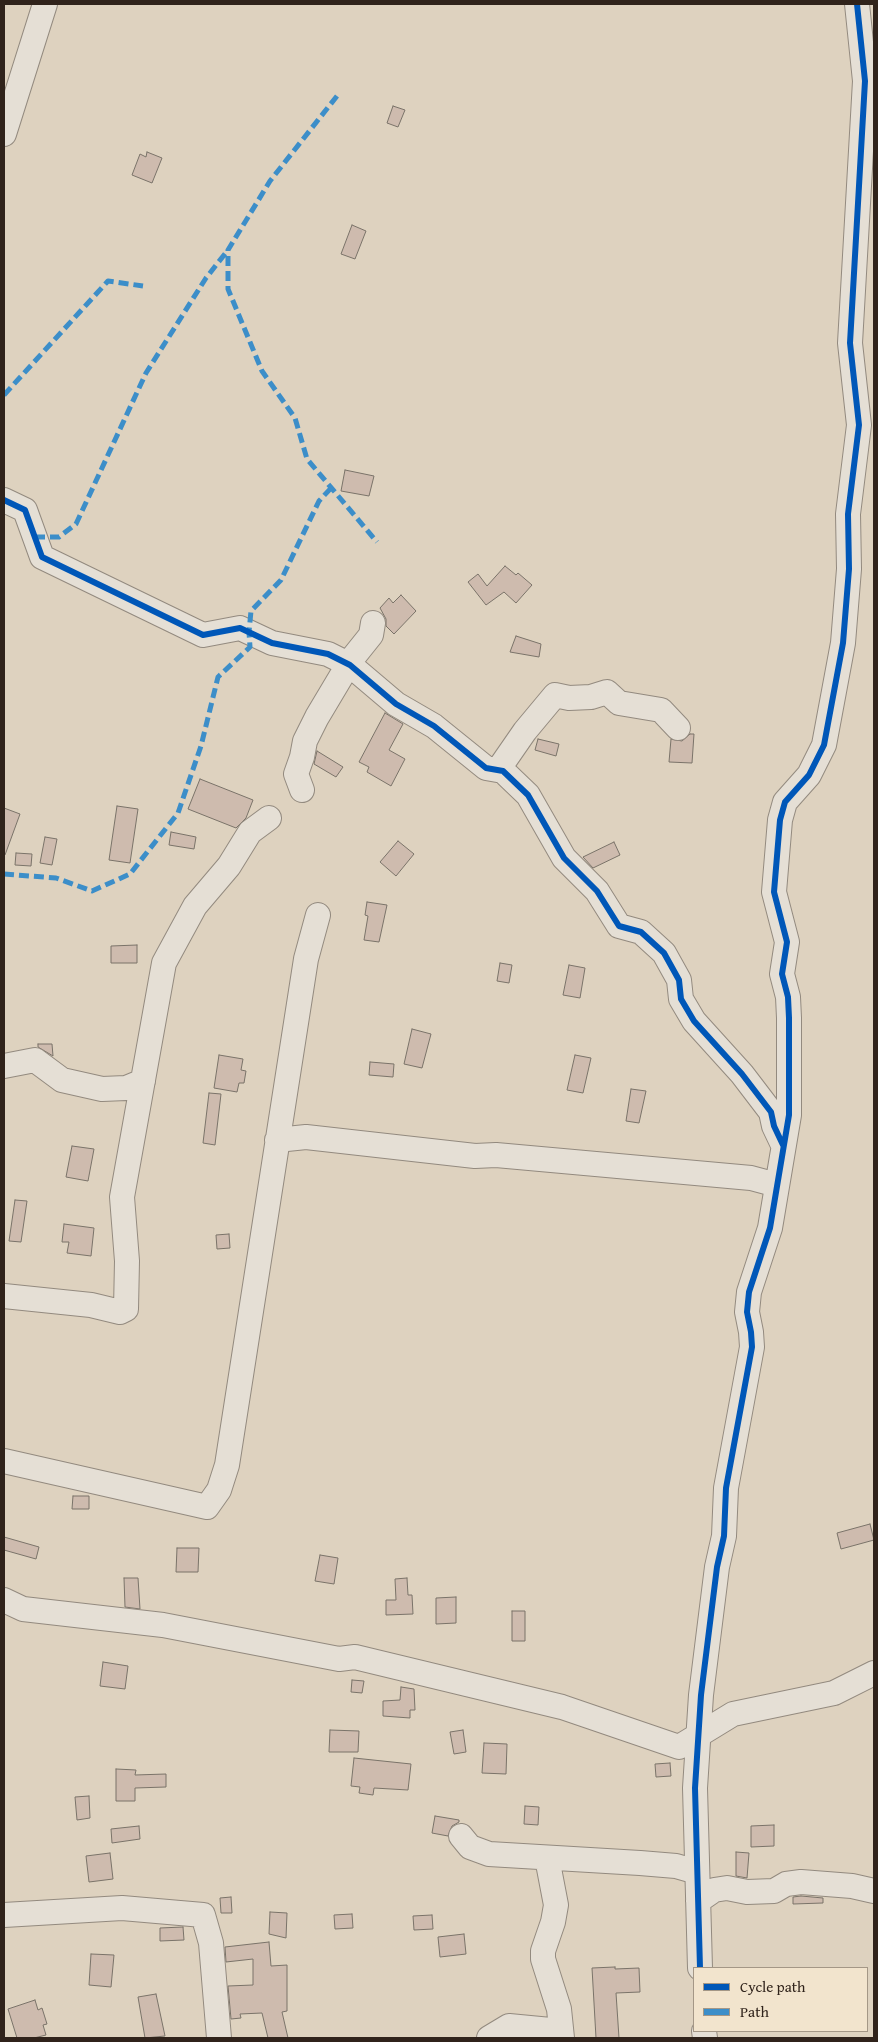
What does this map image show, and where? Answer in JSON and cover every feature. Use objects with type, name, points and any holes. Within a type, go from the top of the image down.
[{"type":"street","points":[[4,134],[46,4]]},
{"type":"street","points":[[700,1967],[694,1788],[698,1735],[717,1567],[724,1536],[726,1488],[752,1347],[752,1332],[747,1312],[749,1292],[770,1228],[791,1094],[788,997],[782,974],[787,942],[774,892],[775,860],[782,808],[790,794],[809,775],[824,745],[843,643],[849,569],[848,514],[859,425],[859,407],[850,343],[865,81],[857,4]]},
{"type":"street","points":[[4,500],[25,510],[42,557],[203,634],[240,628],[272,643],[328,654],[350,665],[396,704],[434,726],[486,768],[503,771],[528,795],[564,858],[597,891],[619,926],[642,932],[664,953],[679,980],[681,999],[694,1021],[742,1074],[771,1112],[774,1126],[783,1145]]},
{"type":"street","points":[[302,790],[296,774],[305,741],[316,717],[371,635],[373,623]]},
{"type":"street","points":[[498,770],[525,731],[555,695],[569,698],[591,697],[607,692],[619,702],[661,710],[678,728]]},
{"type":"street","points":[[4,1296],[92,1305],[120,1312],[126,1309],[127,1261],[122,1197],[164,963],[195,906],[230,866],[250,832],[269,818]]},
{"type":"street","points":[[4,1461],[208,1507],[218,1490],[227,1465],[306,959],[318,915]]},
{"type":"street","points":[[4,1066],[35,1060],[62,1080],[102,1088],[126,1088],[143,1081]]},
{"type":"street","points":[[277,1140],[306,1137],[475,1156],[496,1155],[751,1178],[777,1184]]},
{"type":"street","points":[[4,1600],[24,1609],[163,1625],[339,1660],[355,1657],[562,1707],[679,1747],[733,1714],[834,1693],[874,1673]]},
{"type":"street","points":[[461,1836],[470,1847],[489,1854],[676,1866],[697,1872]]},
{"type":"street","points":[[489,2038],[508,2026],[562,2034],[559,2009],[543,1959],[543,1951],[553,1922],[556,1905],[547,1858]]},
{"type":"street","points":[[698,1901],[714,1890],[727,1888],[747,1892],[774,1892],[786,1884],[801,1882],[852,1886],[874,1891]]},
{"type":"street","points":[[4,1915],[122,1908],[203,1915],[211,1943],[219,2038]]},
{"type":"building","points":[[393,106],[405,110],[398,127],[387,123]]},
{"type":"building","points":[[147,152],[162,158],[152,183],[132,175],[140,154],[146,157]]},
{"type":"building","points":[[352,225],[366,231],[355,259],[341,254]]},
{"type":"building","points":[[345,470],[374,476],[369,496],[341,491]]},
{"type":"building","points":[[505,566],[516,575],[518,573],[532,585],[516,603],[504,592],[486,605],[468,582],[478,574],[487,586]]},
{"type":"building","points":[[401,595],[416,611],[394,634],[386,626],[386,619],[380,608],[389,598],[393,603]]},
{"type":"building","points":[[516,636],[541,644],[539,657],[510,652]]},
{"type":"building","points":[[385,713],[403,724],[389,750],[405,759],[391,786],[367,772],[369,767],[359,762]]},
{"type":"building","points":[[690,734],[694,734],[692,763],[669,762],[671,739],[682,741]]},
{"type":"building","points":[[538,739],[559,744],[556,756],[535,750]]},
{"type":"building","points":[[317,751],[343,767],[336,777],[314,764]]},
{"type":"building","points":[[200,779],[253,800],[246,818],[236,828],[188,809]]},
{"type":"building","points":[[117,806],[138,809],[130,863],[109,860]]},
{"type":"building","points":[[4,808],[20,814],[5,855],[4,855]]},
{"type":"building","points":[[171,832],[196,837],[194,849],[169,845]]},
{"type":"building","points":[[45,837],[57,839],[52,865],[40,863]]},
{"type":"building","points":[[398,841],[414,854],[396,876],[380,862]]},
{"type":"building","points":[[614,842],[620,855],[593,868],[583,857]]},
{"type":"building","points":[[16,853],[32,854],[31,866],[15,865]]},
{"type":"building","points":[[367,902],[387,905],[379,942],[364,940],[368,916],[365,915]]},
{"type":"building","points":[[137,945],[137,963],[111,963],[111,946]]},
{"type":"building","points":[[500,963],[512,965],[509,983],[497,981]]},
{"type":"building","points":[[569,965],[585,968],[580,998],[563,995]]},
{"type":"building","points":[[412,1029],[431,1034],[422,1068],[404,1064]]},
{"type":"building","points":[[38,1044],[52,1044],[53,1056],[38,1047]]},
{"type":"building","points":[[219,1055],[243,1059],[241,1070],[246,1071],[244,1083],[239,1083],[237,1092],[214,1088]]},
{"type":"building","points":[[575,1055],[591,1058],[583,1093],[567,1090]]},
{"type":"building","points":[[370,1062],[394,1064],[393,1077],[369,1075]]},
{"type":"building","points":[[631,1089],[646,1091],[639,1123],[626,1121]]},
{"type":"building","points":[[209,1093],[221,1094],[215,1145],[203,1143]]},
{"type":"building","points":[[72,1146],[94,1149],[88,1181],[66,1177]]},
{"type":"building","points":[[15,1200],[27,1201],[21,1242],[9,1241]]},
{"type":"building","points":[[64,1224],[94,1228],[91,1256],[67,1253],[69,1242],[62,1242]]},
{"type":"building","points":[[229,1234],[230,1248],[217,1249],[216,1235]]},
{"type":"building","points":[[73,1496],[89,1496],[89,1509],[72,1509]]},
{"type":"building","points":[[870,1524],[874,1540],[841,1549],[837,1533]]},
{"type":"building","points":[[4,1537],[39,1547],[36,1559],[4,1550]]},
{"type":"building","points":[[177,1548],[199,1548],[198,1572],[176,1572]]},
{"type":"building","points":[[320,1555],[338,1558],[334,1584],[315,1581]]},
{"type":"building","points":[[124,1578],[138,1578],[140,1609],[125,1607]]},
{"type":"building","points":[[407,1578],[408,1595],[412,1595],[413,1614],[386,1615],[386,1600],[396,1600],[395,1579]]},
{"type":"building","points":[[456,1597],[456,1623],[436,1624],[436,1598]]},
{"type":"building","points":[[512,1611],[525,1611],[525,1641],[512,1641]]},
{"type":"building","points":[[103,1662],[128,1666],[125,1689],[100,1686]]},
{"type":"building","points":[[352,1680],[364,1681],[362,1693],[351,1692]]},
{"type":"building","points":[[401,1687],[414,1689],[415,1710],[410,1710],[410,1718],[383,1716],[383,1701],[400,1700]]},
{"type":"building","points":[[330,1730],[359,1731],[358,1752],[329,1752]]},
{"type":"building","points":[[463,1730],[466,1752],[454,1754],[450,1732]]},
{"type":"building","points":[[484,1743],[507,1744],[506,1774],[482,1773]]},
{"type":"building","points":[[354,1758],[411,1764],[408,1790],[374,1788],[373,1795],[359,1793],[360,1787],[351,1786]]},
{"type":"building","points":[[670,1763],[671,1776],[656,1777],[655,1764]]},
{"type":"building","points":[[116,1769],[136,1770],[135,1775],[166,1774],[166,1787],[135,1788],[135,1801],[116,1801]]},
{"type":"building","points":[[89,1796],[90,1818],[77,1820],[75,1797]]},
{"type":"building","points":[[525,1806],[539,1807],[538,1825],[524,1824]]},
{"type":"building","points":[[435,1816],[459,1820],[459,1822],[452,1826],[448,1836],[432,1833]]},
{"type":"building","points":[[774,1825],[774,1846],[751,1847],[751,1826]]},
{"type":"building","points":[[139,1826],[140,1839],[112,1843],[111,1829]]},
{"type":"building","points":[[736,1852],[749,1853],[747,1878],[736,1876]]},
{"type":"building","points":[[110,1853],[113,1879],[89,1882],[86,1856]]},
{"type":"building","points":[[231,1897],[232,1913],[221,1913],[220,1898]]},
{"type":"building","points":[[793,1897],[823,1898],[823,1903],[793,1904]]},
{"type":"building","points":[[270,1912],[287,1913],[286,1938],[269,1934]]},
{"type":"building","points":[[352,1914],[353,1928],[335,1929],[334,1915]]},
{"type":"building","points":[[432,1915],[433,1929],[414,1930],[413,1916]]},
{"type":"building","points":[[183,1927],[184,1940],[160,1941],[160,1928]]},
{"type":"building","points":[[464,1934],[466,1954],[440,1957],[438,1937]]},
{"type":"building","points":[[269,1942],[271,1966],[287,1965],[287,2011],[282,2012],[288,2038],[268,2038],[262,2013],[240,2014],[241,2018],[231,2019],[228,1986],[253,1985],[253,1959],[226,1962],[225,1947]]},
{"type":"building","points":[[91,1954],[114,1955],[111,1987],[89,1985]]},
{"type":"building","points":[[615,1967],[615,1969],[639,1968],[640,1992],[616,1993],[619,2038],[596,2038],[592,1968]]},
{"type":"building","points":[[156,1994],[165,2036],[145,2038],[138,1997]]},
{"type":"building","points":[[35,2000],[38,2010],[42,2008],[47,2024],[43,2025],[46,2035],[34,2038],[17,2038],[8,2009]]},
{"type":"marked path","points":[[337,96],[270,181],[228,250],[228,289],[262,371],[295,418],[307,459],[377,542]]},
{"type":"marked path","points":[[35,537],[59,537],[76,524],[146,373],[206,278],[228,250]]},
{"type":"marked path","points":[[4,395],[108,281],[143,286]]},
{"type":"marked path","points":[[4,874],[56,878],[92,891],[130,874],[178,813],[201,746],[218,677],[250,647],[251,611],[281,580],[319,501],[332,487]]},
{"type":"cycle path","points":[[700,1967],[695,1788],[701,1695],[717,1567],[724,1536],[726,1488],[752,1347],[747,1312],[749,1292],[770,1228],[789,1115],[788,997],[782,974],[787,942],[774,892],[780,820],[785,802],[809,775],[824,745],[843,643],[849,569],[848,514],[859,425],[850,343],[865,81],[857,4]]},
{"type":"cycle path","points":[[4,500],[25,510],[42,557],[203,635],[240,628],[272,643],[328,654],[350,665],[396,704],[434,726],[486,768],[503,771],[528,795],[564,858],[597,891],[619,926],[641,932],[664,953],[679,980],[681,999],[694,1021],[742,1074],[771,1112],[774,1126],[783,1145]]}]
